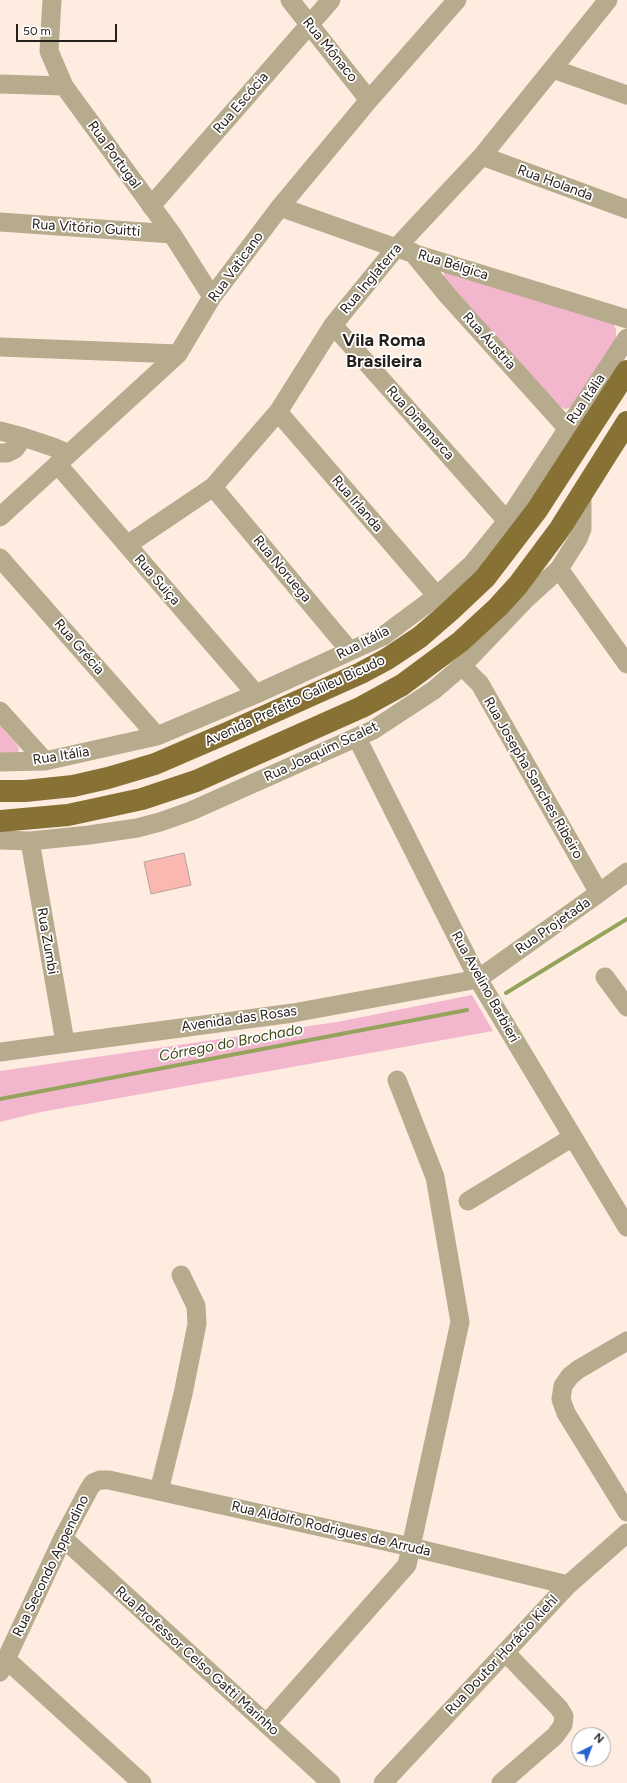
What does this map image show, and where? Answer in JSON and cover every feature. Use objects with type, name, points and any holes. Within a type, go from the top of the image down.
[{"type":"main road","name":"Avenida Prefeito Galileu Bicudo","points":[[0,791],[25,792],[72,786],[108,778],[155,764],[361,673],[420,637],[485,578],[537,510],[627,371]]},
{"type":"main road","points":[[0,821],[68,815],[142,799],[196,781],[362,707],[402,685],[460,642],[498,607],[540,557],[627,422]]},
{"type":"street","name":"Rua Portugal","points":[[52,0],[49,51],[64,86],[172,234],[212,297]]},
{"type":"street","name":"Rua Mônaco","points":[[290,0],[369,100]]},
{"type":"street","name":"Rua Escócia","points":[[151,206],[331,0]]},
{"type":"street","name":"Rua Vaticano","points":[[0,517],[178,354],[212,297],[280,207],[369,100],[457,0]]},
{"type":"street","name":"Rua Inglaterra","points":[[126,545],[213,487],[278,412],[333,325],[404,250],[608,0]]},
{"type":"street","points":[[553,69],[627,95]]},
{"type":"street","points":[[0,84],[64,86]]},
{"type":"street","name":"Rua Holanda","points":[[482,156],[627,209]]},
{"type":"street","name":"Rua Bélgica","points":[[280,207],[404,250],[627,319]]},
{"type":"street","name":"Rua Vitório Guitti","points":[[0,222],[172,234]]},
{"type":"street","name":"Rua Áustria","points":[[404,250],[448,296],[567,428]]},
{"type":"street","name":"Rua Dinamarca","points":[[333,325],[507,521]]},
{"type":"street","name":"Rua Itália","points":[[0,762],[45,761],[157,736],[256,694],[383,636],[437,596],[472,564],[507,521],[627,338]]},
{"type":"street","points":[[0,347],[178,354]]},
{"type":"street","name":"Rua Irlanda","points":[[278,412],[437,596]]},
{"type":"street","points":[[0,431],[53,447],[63,459]]},
{"type":"street","points":[[0,453],[7,453],[15,449],[23,438]]},
{"type":"street","name":"Rua Suiça","points":[[63,459],[126,545],[256,694]]},
{"type":"street","name":"Rua Noruega","points":[[213,487],[350,651]]},
{"type":"street","name":"Rua Joaquim Scalet","points":[[0,840],[30,841],[89,835],[137,828],[160,822],[191,811],[373,730],[434,690],[462,666],[526,599],[559,569],[578,539],[582,529],[582,494]]},
{"type":"street","name":"Rua Grécia","points":[[0,558],[157,736]]},
{"type":"street","points":[[559,569],[627,664]]},
{"type":"street","name":"Rua Josepha Sanches Ribeiro","points":[[462,666],[480,684],[599,893]]},
{"type":"street","points":[[0,711],[45,761]]},
{"type":"street","name":"Rua Avelino Barbieri","points":[[357,738],[478,979],[627,1228]]},
{"type":"street","name":"Rua Zumbi","points":[[30,841],[65,1042]]},
{"type":"street","name":"Rua Projetada","points":[[478,979],[627,872]]},
{"type":"street","points":[[605,977],[627,1007]]},
{"type":"street","name":"Avenida das Rosas","points":[[0,1052],[294,1012],[478,979]]},
{"type":"street","points":[[266,1724],[407,1565],[460,1322],[435,1177],[397,1080]]},
{"type":"street","points":[[468,1201],[573,1137]]},
{"type":"street","points":[[159,1491],[197,1324],[196,1306],[181,1275]]},
{"type":"street","points":[[627,1341],[579,1369],[570,1376],[563,1386],[562,1399],[566,1413],[627,1512]]},
{"type":"street","name":"Rua Aldolfo Rodrigues de Arruda","points":[[93,1483],[100,1480],[109,1480],[411,1547],[568,1585]]},
{"type":"street","name":"Rua Secondo Appendino","points":[[3,1665],[63,1538],[93,1483]]},
{"type":"street","name":"Rua Doutor Horácio Kiehl","points":[[383,1783],[568,1585],[627,1533]]},
{"type":"street","name":"Rua Professor Celso Gatti Marinho","points":[[63,1538],[331,1783]]},
{"type":"street","points":[[501,1783],[555,1736],[563,1725],[564,1716],[559,1708],[505,1652]]},
{"type":"street","points":[[3,1665],[142,1783]]},
{"type":"shaded area","points":[[444,272],[612,322],[616,329],[616,338],[574,407],[565,409],[557,405],[444,284]]},
{"type":"shaded area","points":[[0,725],[18,746],[19,750],[16,756],[0,757]]},
{"type":"shaded area","points":[[472,995],[493,1031],[41,1112],[0,1122],[0,1071],[337,1022]]},
{"type":"building","points":[[184,853],[191,885],[151,894],[144,862]]},
{"type":"waterway","name":"Córrego do Brochado","points":[[506,993],[627,919]]},
{"type":"waterway","name":"Córrego do Brochado","points":[[0,1099],[467,1010]]},
{"type":"district","name":"Vila Roma Brasileira","points":[[384,351]]}]
